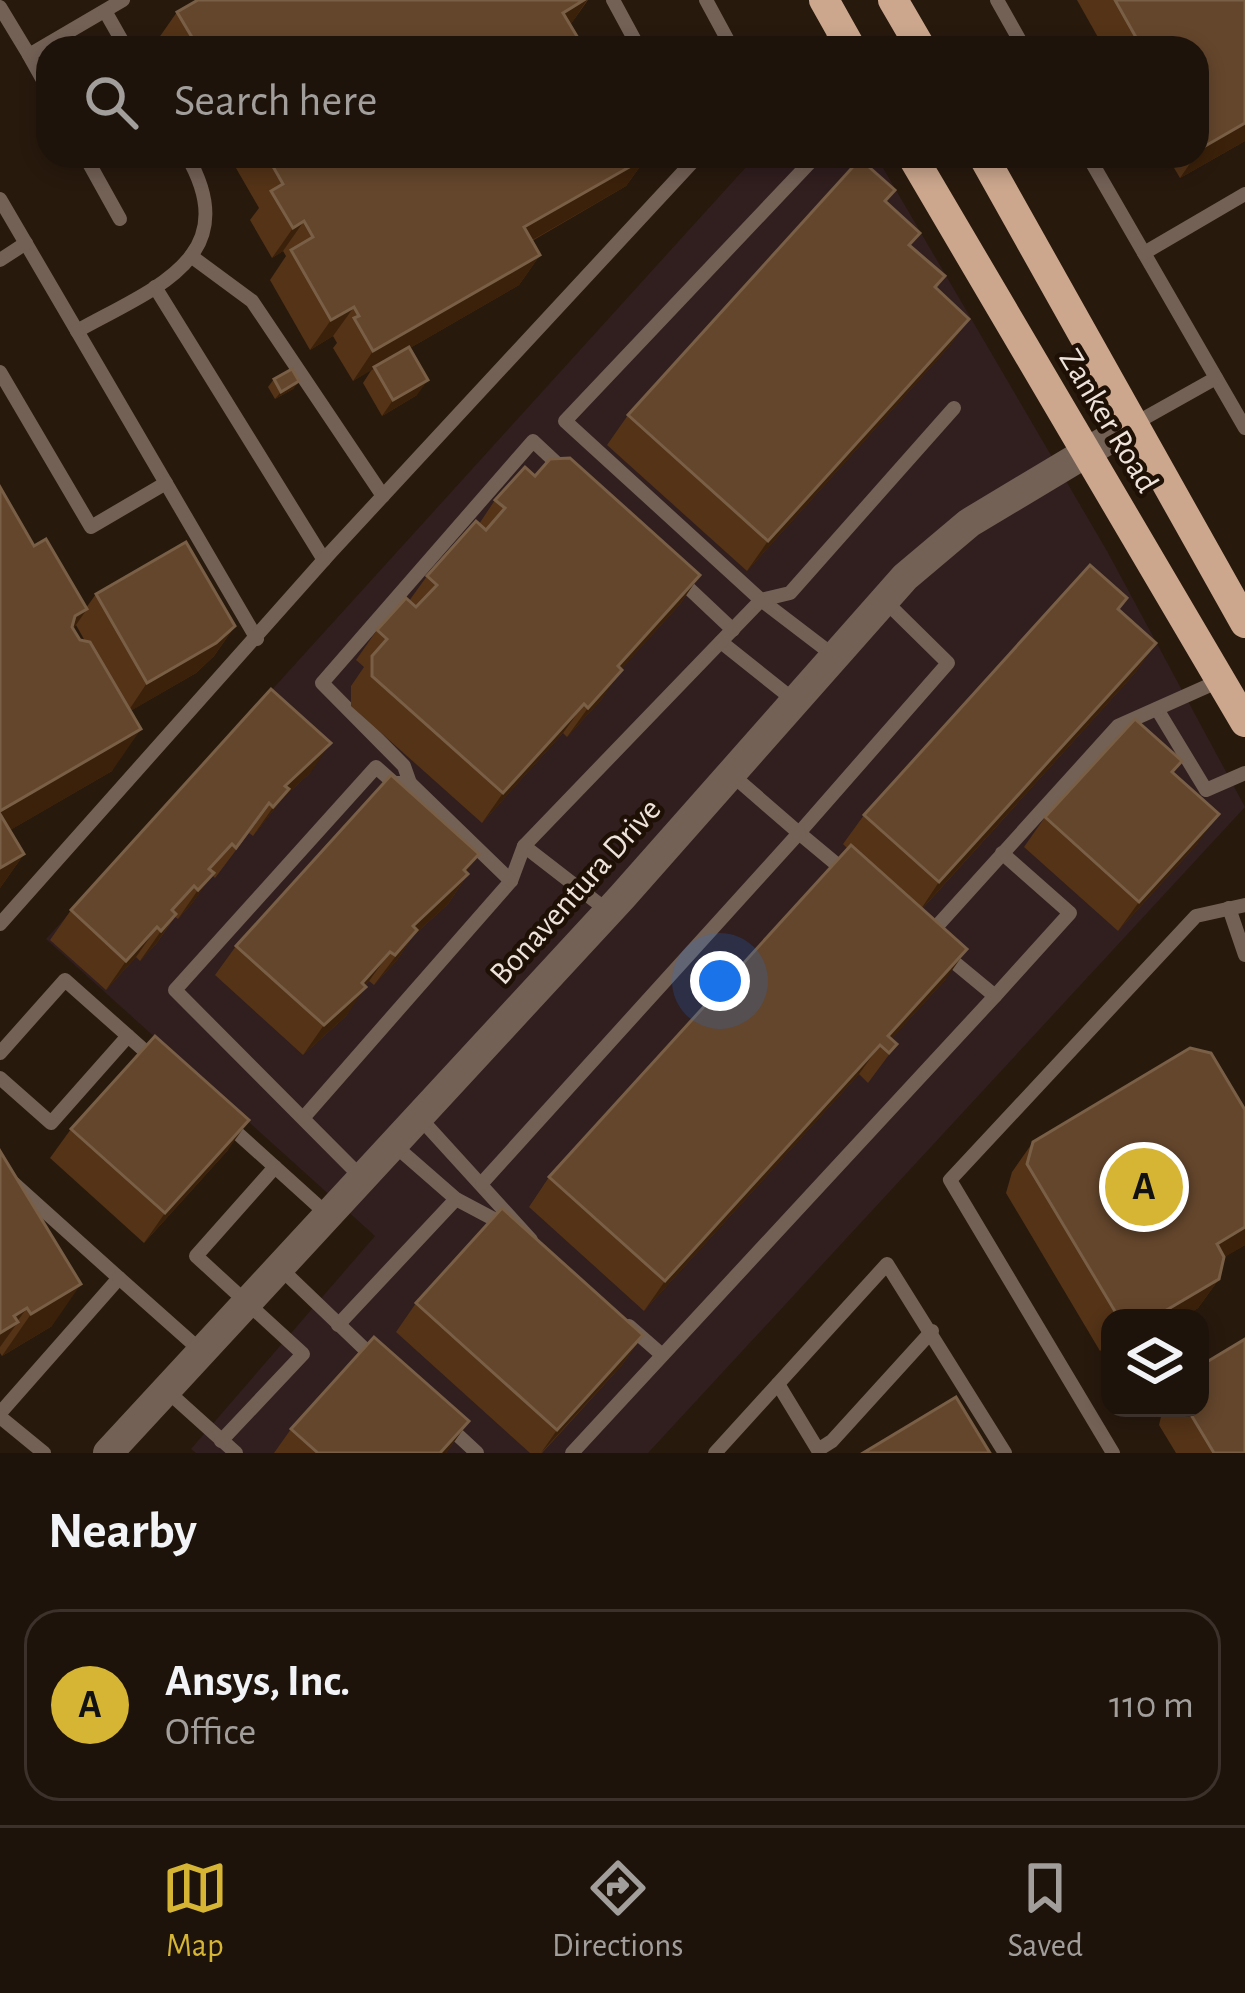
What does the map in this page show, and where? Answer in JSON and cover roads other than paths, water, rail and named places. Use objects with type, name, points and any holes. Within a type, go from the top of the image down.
[{"type":"main road","points":[[824,0],[836,36]]},
{"type":"main road","points":[[893,0],[914,36]]},
{"type":"main road","name":"Zanker Road","points":[[919,168],[1245,722]]},
{"type":"main road","name":"Zanker Road","points":[[989,168],[1245,622]]},
{"type":"street","name":"Bonaventura Drive","points":[[116,1450],[608,911],[884,600],[969,523],[1134,424]]},
{"type":"lane","points":[[62,36],[124,0]]},
{"type":"lane","points":[[613,0],[632,36]]},
{"type":"lane","points":[[706,0],[726,36]]},
{"type":"lane","points":[[997,0],[1017,36]]},
{"type":"lane","points":[[0,7],[36,68]]},
{"type":"lane","points":[[105,11],[119,36]]},
{"type":"lane","points":[[29,55],[36,51]]},
{"type":"lane","points":[[92,168],[120,219]]},
{"type":"lane","points":[[77,331],[183,271],[208,223],[206,189],[195,168]]},
{"type":"lane","points":[[0,924],[324,560],[687,168]]},
{"type":"lane","points":[[805,168],[565,421],[761,600],[835,656]]},
{"type":"lane","points":[[1095,168],[1245,428]]},
{"type":"lane","points":[[1144,253],[1245,194]]},
{"type":"lane","points":[[0,199],[257,639]]},
{"type":"lane","points":[[0,260],[26,243]]},
{"type":"lane","points":[[191,256],[252,301],[383,496]]},
{"type":"lane","points":[[154,287],[324,560]]},
{"type":"lane","points":[[0,372],[91,527],[166,483]]},
{"type":"lane","points":[[1134,424],[1216,378]]},
{"type":"lane","points":[[305,1116],[511,880],[524,846],[761,600],[790,593],[954,408]]},
{"type":"lane","points":[[511,880],[410,783],[404,766],[322,683],[533,441],[583,488]]},
{"type":"lane","points":[[666,567],[733,630]]},
{"type":"lane","points":[[482,1183],[948,663],[884,600]]},
{"type":"lane","points":[[721,642],[795,701]]},
{"type":"lane","points":[[926,939],[1118,726],[1220,680]]},
{"type":"lane","points":[[1157,709],[1206,790],[1245,773]]},
{"type":"lane","points":[[362,1178],[176,990],[376,767],[394,783],[410,783]]},
{"type":"lane","points":[[730,774],[853,878]]},
{"type":"lane","points":[[524,846],[608,911]]},
{"type":"lane","points":[[572,1453],[1070,913],[1002,854]]},
{"type":"lane","points":[[1113,1453],[950,1180],[1196,916],[1237,907],[1245,956]]},
{"type":"lane","points":[[908,924],[995,996]]},
{"type":"lane","points":[[0,1053],[64,980],[161,1065]]},
{"type":"lane","points":[[0,1078],[51,1123],[128,1036]]},
{"type":"lane","points":[[210,1109],[328,1215]]},
{"type":"lane","points":[[419,1117],[545,1252]]},
{"type":"lane","points":[[393,1144],[456,1199],[531,1240]]},
{"type":"lane","points":[[221,1441],[303,1354],[244,1305],[196,1256],[275,1167]]},
{"type":"lane","points":[[0,1172],[202,1352]]},
{"type":"lane","points":[[338,1325],[456,1199]]},
{"type":"lane","points":[[716,1453],[887,1264],[1005,1453]]},
{"type":"lane","points":[[279,1268],[390,1373]]},
{"type":"lane","points":[[44,1453],[0,1415],[119,1278]]},
{"type":"lane","points":[[611,1310],[661,1354]]},
{"type":"lane","points":[[778,1384],[818,1450],[832,1442],[932,1331]]},
{"type":"lane","points":[[166,1390],[236,1453]]},
{"type":"lane","points":[[442,1421],[477,1453]]},
{"type":"place","name":"Ansys, Inc.","points":[[1144,1187]]}]
